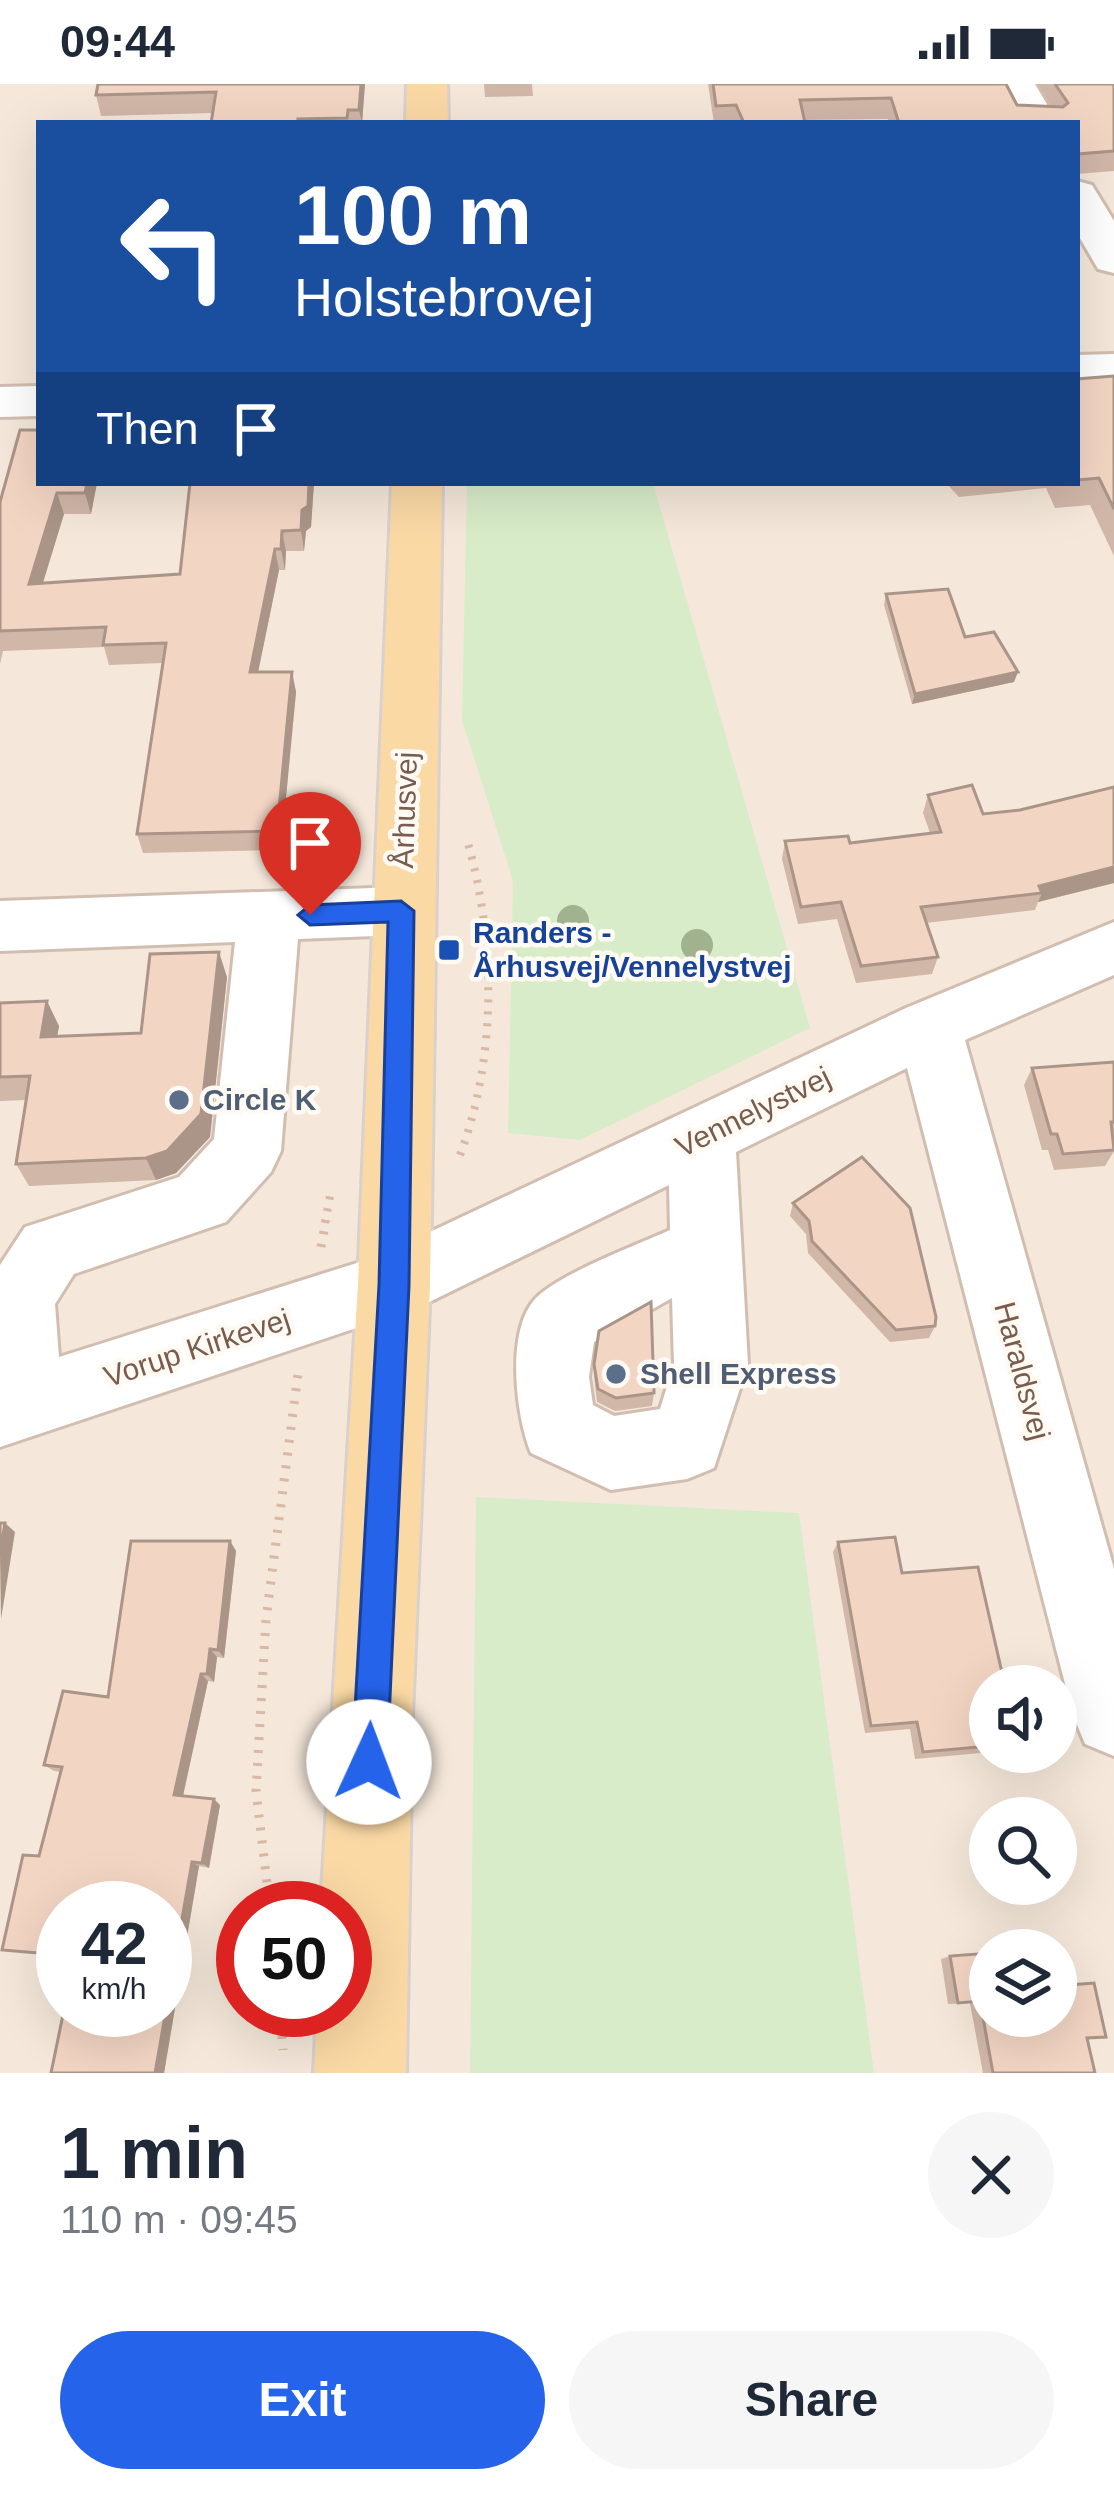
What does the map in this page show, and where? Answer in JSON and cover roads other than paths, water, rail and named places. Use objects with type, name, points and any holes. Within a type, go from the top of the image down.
[{"type":"main road","points":[[427,84],[427,120]]},
{"type":"main road","name":"Århusvej","points":[[360,2073],[371,1718],[394,1285],[401,911],[417,486]]},
{"type":"street","points":[[1015,84],[1035,120]]},
{"type":"street","points":[[1080,199],[1114,260]]},
{"type":"street","points":[[1080,370],[1114,369]]},
{"type":"street","points":[[0,402],[36,400]]},
{"type":"street","points":[[0,926],[401,911]]},
{"type":"street","points":[[13,1408],[19,1298],[50,1250],[202,1200],[247,1151],[269,916]]},
{"type":"street","name":"Vennelystvej","points":[[394,1285],[929,1027],[1114,946]]},
{"type":"street","name":"Haraldsvej","points":[[929,1027],[1114,1715]]},
{"type":"street","points":[[700,1137],[706,1248]]},
{"type":"street","name":"Vorup Kirkevej","points":[[13,1408],[394,1285]]},
{"type":"place","name":"Randers - Århusvej/Vennelystvej","points":[[449,950]]},
{"type":"place","name":"Circle K","points":[[179,1100]]},
{"type":"place","name":"Shell Express","points":[[616,1374]]}]
